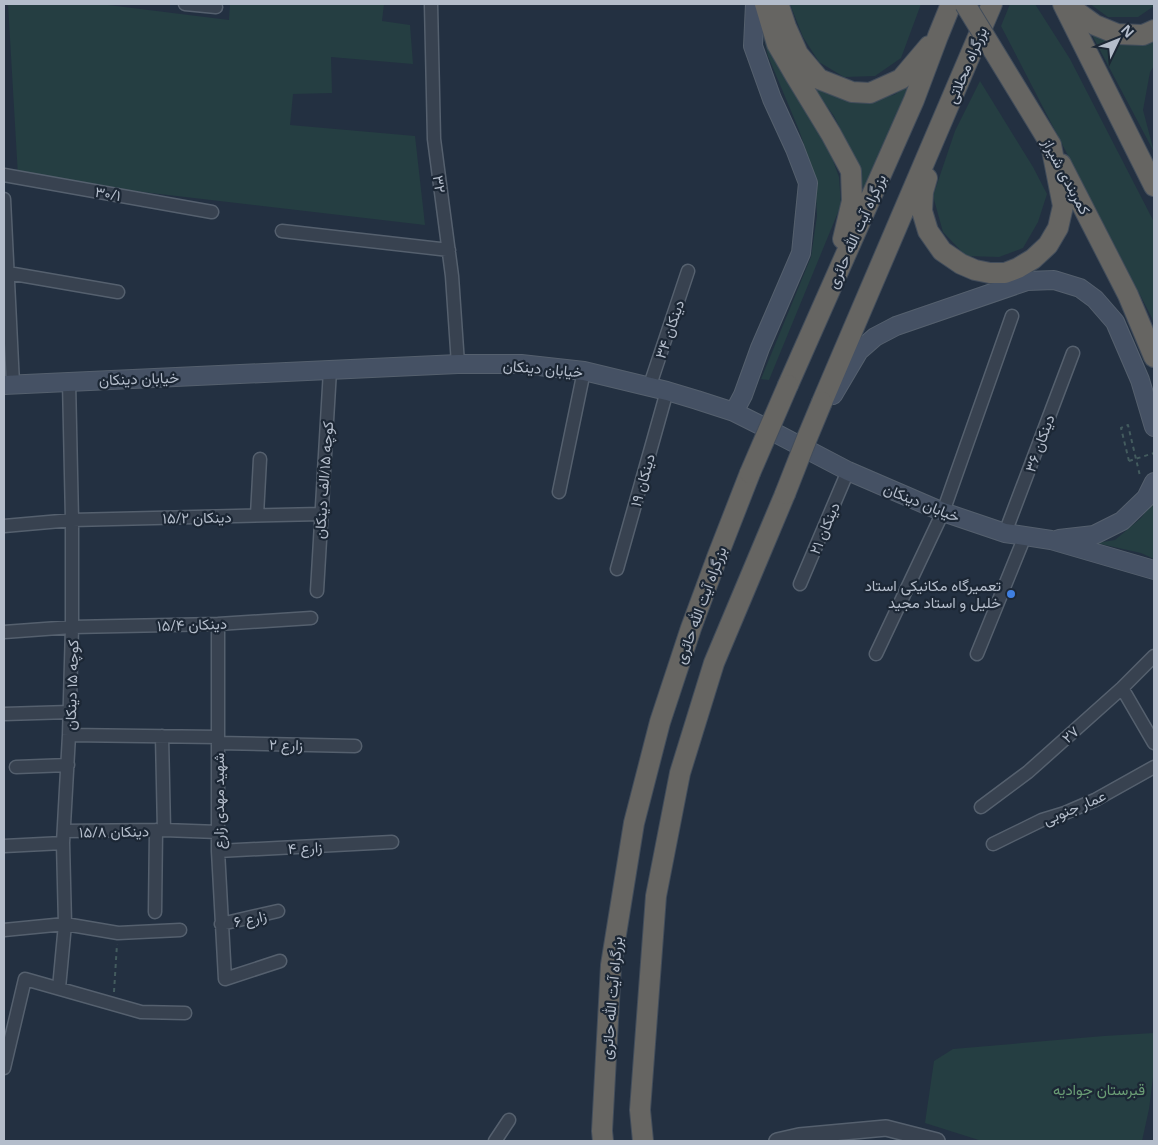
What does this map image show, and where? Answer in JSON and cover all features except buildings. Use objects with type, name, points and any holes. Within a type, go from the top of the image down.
[{"type":"highway","points":[[765,4],[777,44],[851,171],[852,201],[833,282]]},
{"type":"highway","points":[[778,4],[798,54],[819,79],[852,92],[870,93],[901,79],[938,36],[952,4]]},
{"type":"highway","name":"کمربندی شیراز","points":[[965,4],[1051,145],[1128,295],[1154,357]]},
{"type":"highway","name":"بزرگراه محلاتی","points":[[941,126],[992,4]]},
{"type":"highway","points":[[1064,4],[1095,25],[1117,34],[1142,35],[1154,30]]},
{"type":"highway","points":[[1064,4],[1154,186]]},
{"type":"highway","name":"بزرگراه آیت الله حائری","points":[[603,1141],[611,965],[634,823],[660,722],[688,637],[750,474],[914,100],[938,36]]},
{"type":"highway","points":[[941,126],[924,192],[922,211],[928,231],[942,252],[961,264],[975,270],[990,273],[1005,273],[1033,259],[1048,245],[1058,228],[1063,206],[1051,145]]},
{"type":"highway","points":[[643,1141],[640,1110],[656,896],[680,773],[714,663],[822,402],[941,126]]},
{"type":"main road","points":[[734,412],[743,395],[760,348],[800,254],[808,183],[772,99],[753,46],[755,4]]},
{"type":"main road","points":[[807,438],[859,351],[875,337],[896,326],[1027,281],[1054,280],[1080,288],[1095,299],[1115,322],[1140,380],[1154,427]]},
{"type":"main road","name":"خیابان دینکان","points":[[8,385],[458,364],[520,364],[584,371],[666,391],[734,412],[848,471],[943,512],[1006,533],[1051,540]]},
{"type":"main road","points":[[1051,540],[1094,535],[1122,521],[1146,498],[1154,482]]},
{"type":"main road","points":[[1051,540],[1154,570]]},
{"type":"street","points":[[185,4],[216,6]]},
{"type":"street","name":"۳۲","points":[[431,4],[434,139],[452,276],[458,364]]},
{"type":"street","name":"۳۰/۱","points":[[4,175],[212,212]]},
{"type":"street","points":[[4,199],[8,273],[8,385]]},
{"type":"street","points":[[282,231],[449,250]]},
{"type":"street","name":"۳۴ دینکان","points":[[649,388],[688,271]]},
{"type":"street","points":[[8,273],[118,292]]},
{"type":"street","points":[[876,654],[943,512],[1012,316]]},
{"type":"street","name":"۳۶ دینکان","points":[[1006,533],[1073,352]]},
{"type":"street","name":"کوچه ۱۵/الف دینکان","points":[[317,591],[330,370]]},
{"type":"street","points":[[559,492],[584,371]]},
{"type":"street","name":"کوچه ۱۵ دینکان","points":[[59,988],[65,924],[64,837],[72,627],[69,381]]},
{"type":"street","name":"۱۹ دینکان","points":[[617,569],[666,391]]},
{"type":"street","points":[[257,515],[260,459]]},
{"type":"street","name":"۲۱ دینکان","points":[[800,584],[848,471]]},
{"type":"street","name":"۱۵/۲ دینکان","points":[[4,526],[72,520],[321,514]]},
{"type":"street","points":[[977,654],[1025,536]]},
{"type":"street","name":"۱۵/۴ دینکان","points":[[4,632],[72,627],[218,624],[312,618]]},
{"type":"street","name":"شهید مهدی زارع","points":[[218,624],[218,852],[225,979],[280,961]]},
{"type":"street","name":"۲۷","points":[[981,807],[1028,772],[1122,688],[1154,656]]},
{"type":"street","points":[[1122,688],[1154,743]]},
{"type":"street","points":[[4,714],[70,712]]},
{"type":"street","name":"۲ زارع","points":[[69,735],[162,736],[354,746]]},
{"type":"street","points":[[155,912],[160,830],[162,736]]},
{"type":"street","points":[[16,767],[68,765]]},
{"type":"street","name":"عمار جنوبی","points":[[993,844],[1042,820],[1065,813],[1095,800],[1154,767]]},
{"type":"street","name":"۱۵/۸ دینکان","points":[[4,846],[64,837],[160,830],[218,832]]},
{"type":"street","name":"۴ زارع","points":[[218,852],[392,842]]},
{"type":"street","name":"۶ زارع","points":[[221,924],[278,911]]},
{"type":"street","points":[[4,930],[65,924],[118,933],[180,930]]},
{"type":"street","points":[[4,1068],[25,978],[141,1012],[185,1013]]},
{"type":"street","points":[[495,1141],[509,1120]]},
{"type":"street","points":[[777,1141],[886,1128],[937,1141]]},
{"type":"path","points":[[1146,498],[1128,425],[1121,428],[1129,461],[1154,453]]},
{"type":"path","points":[[114,1004],[118,933]]},
{"type":"green space","points":[[8,4],[100,4],[229,20],[230,4],[384,4],[382,21],[410,25],[413,64],[331,57],[332,93],[293,94],[290,125],[415,136],[425,225],[18,176]]},
{"type":"green space","points":[[790,4],[921,4],[901,58],[875,76],[844,77],[819,62],[803,37]]},
{"type":"green space","points":[[1010,4],[1035,4],[1070,59],[1154,222],[1154,325],[1001,26]]},
{"type":"green space","points":[[1090,4],[1154,4],[1154,6],[1138,17],[1108,17]]},
{"type":"green space","points":[[762,29],[824,136],[839,177],[841,205],[769,380],[761,379],[811,257],[817,216],[815,177],[799,130],[768,56]]},
{"type":"green space","points":[[1092,35],[1117,41],[1154,40],[1154,66],[1150,72],[1143,110],[1154,152]]},
{"type":"green space","points":[[980,81],[1033,167],[1047,194],[1038,222],[1023,248],[999,257],[966,256],[943,232],[933,196],[955,131]]},
{"type":"green space","points":[[912,83],[870,180],[863,188],[855,158],[834,116],[812,86],[867,101],[894,95]]},
{"type":"green space","points":[[1154,501],[1154,559],[1141,553],[1096,543],[1115,540],[1141,518]]},
{"type":"green space","name":"قبرستان جوادیه","points":[[1154,1033],[1154,1069],[1149,1109],[1142,1141],[982,1141],[925,1123],[934,1061],[953,1049]]},
{"type":"place","name":"تعمیرگاه مکانیکی استاد خلیل و استاد مجید","points":[[1011,594]]}]
